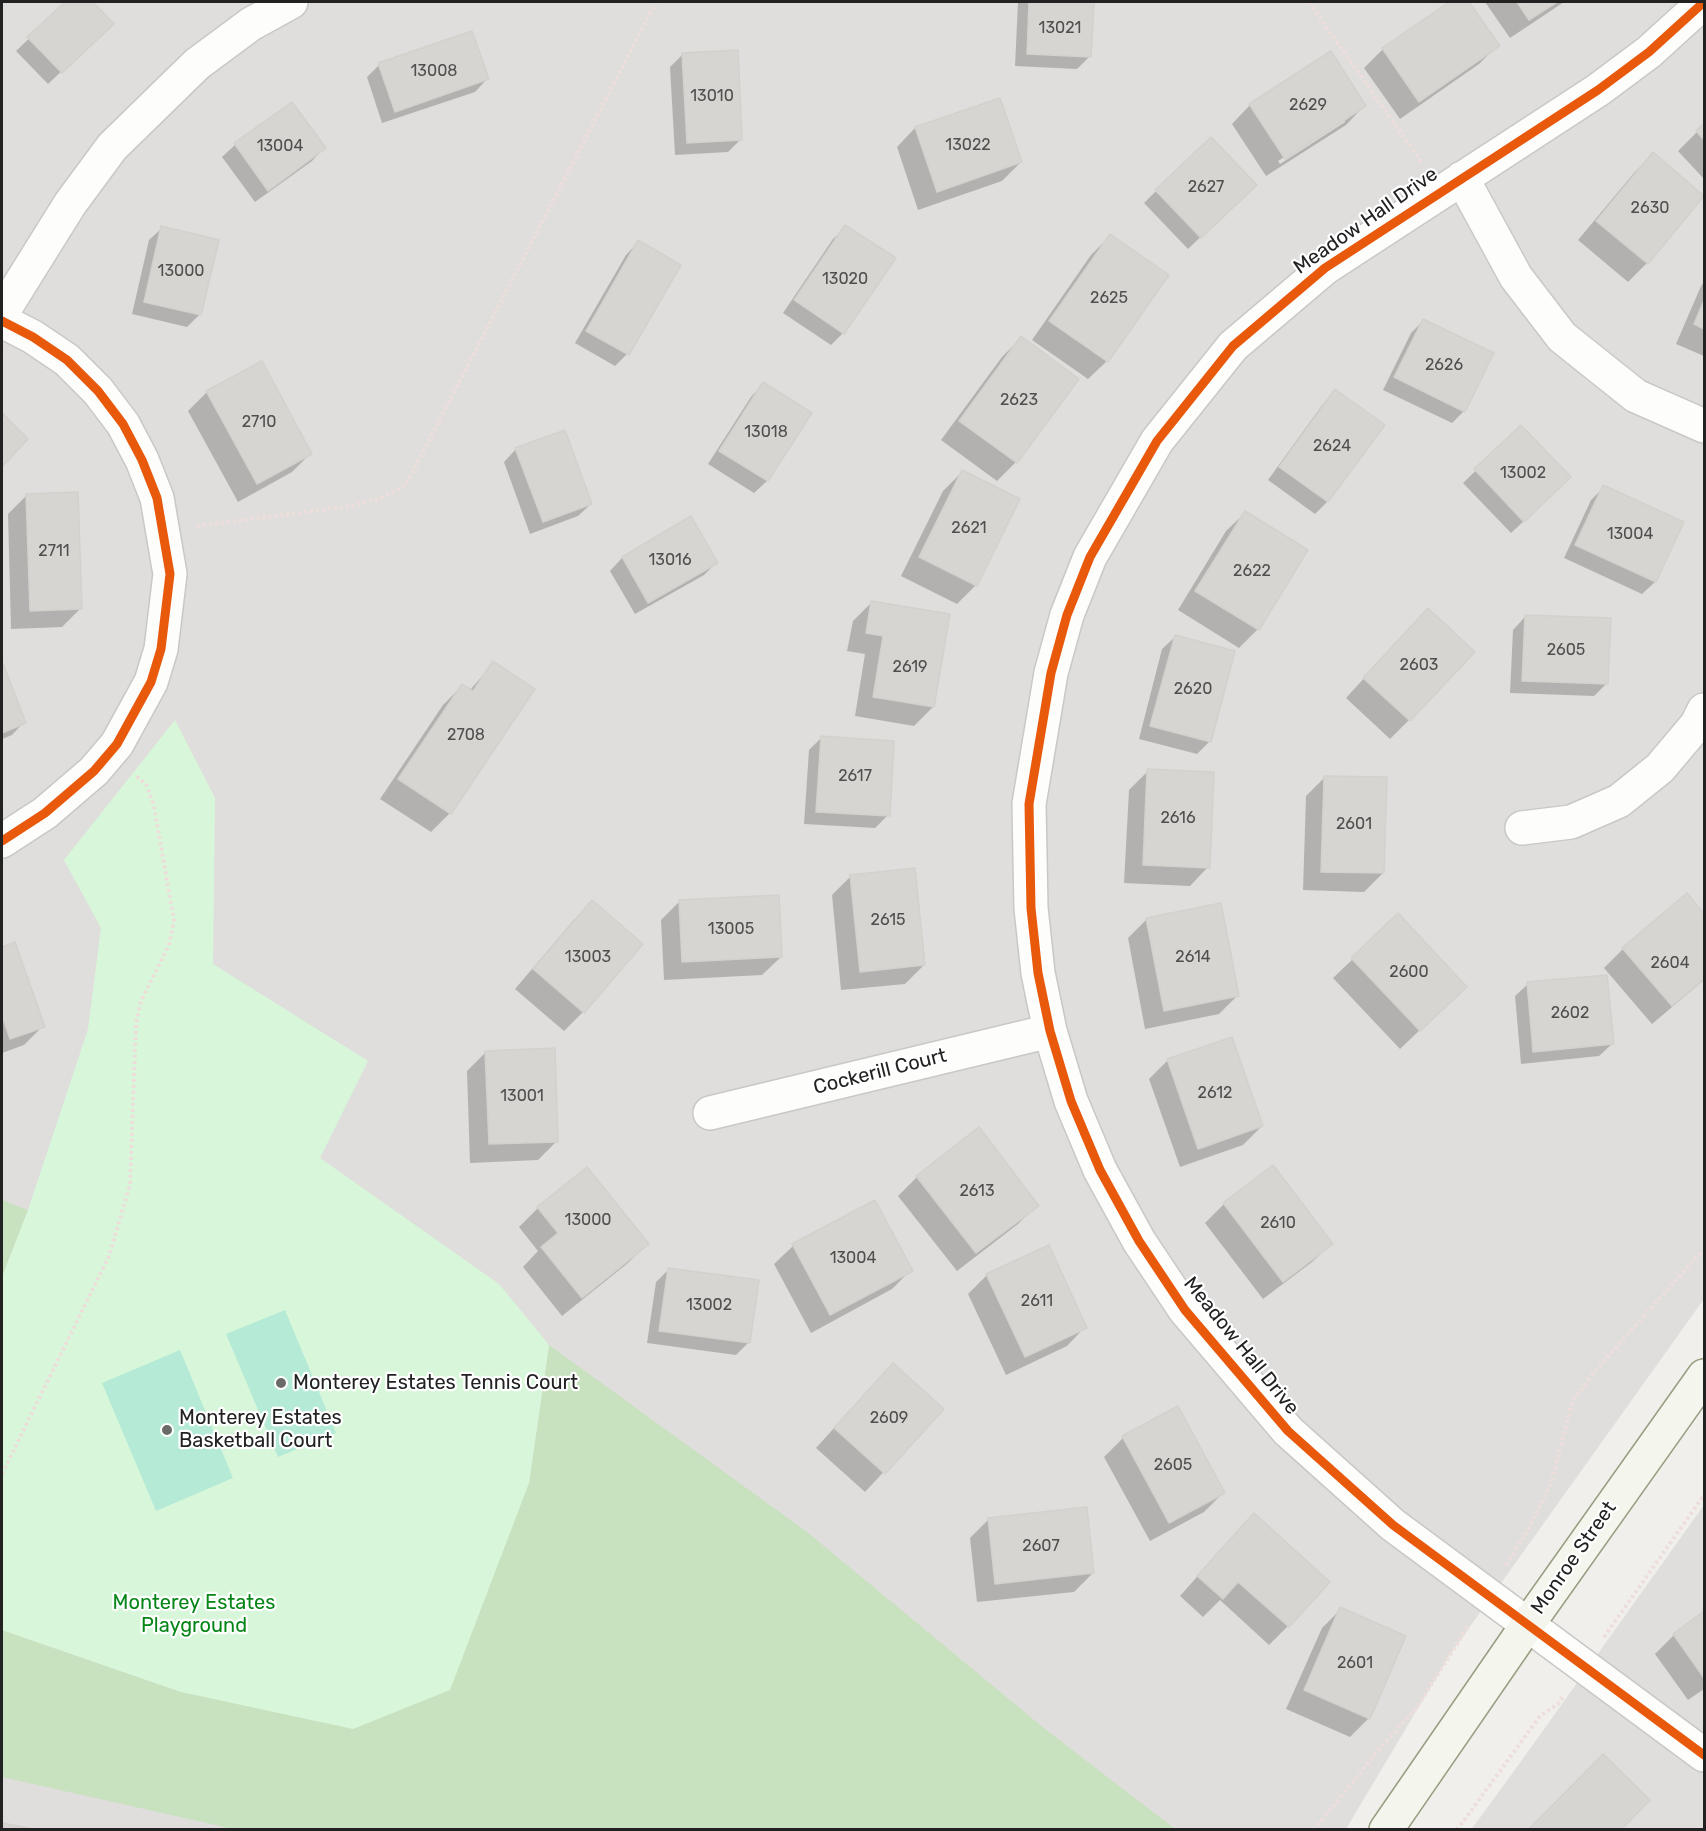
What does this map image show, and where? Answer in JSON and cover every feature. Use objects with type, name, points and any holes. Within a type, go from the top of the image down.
[{"type":"main road","name":"Monroe Street","points":[[1386,1830],[1528,1624],[1704,1376]]},
{"type":"street","points":[[2,313],[70,204],[112,147],[197,63],[251,24],[291,2]]},
{"type":"street","name":"Meadow Hall Drive","points":[[1704,2],[1649,51],[1598,90],[1325,268],[1233,346],[1157,441],[1090,557],[1067,615],[1051,673],[1029,804],[1031,908],[1038,973],[1050,1031],[1071,1101],[1100,1170],[1139,1241],[1185,1310],[1288,1431],[1393,1525],[1704,1755]]},
{"type":"street","points":[[1451,184],[1516,277],[1562,337],[1636,396],[1704,426]]},
{"type":"street","points":[[2,321],[33,337],[67,360],[98,391],[123,424],[142,460],[156,498],[170,574],[161,649],[151,682],[117,744],[94,771],[45,813],[2,841]]},
{"type":"street","points":[[1522,828],[1571,822],[1619,801],[1660,768],[1697,724],[1704,710]]},
{"type":"street","name":"Cockerill Court","points":[[710,1113],[1050,1031]]},
{"type":"path","points":[[162,531],[351,506],[381,498],[406,484],[656,2]]},
{"type":"path","points":[[1309,2],[1451,184]]},
{"type":"path","points":[[2,1474],[109,1256],[130,1185],[136,1023],[141,1001],[169,945],[174,921],[154,806],[146,784],[110,752]]},
{"type":"path","points":[[1314,1830],[1381,1747],[1415,1710],[1527,1532],[1551,1484],[1572,1402],[1595,1371],[1704,1249]]},
{"type":"shaded area","points":[[2,2],[1704,2],[1704,1299],[1449,1656],[1346,1829],[2,1830]]},
{"type":"shaded area","points":[[1704,1505],[1704,1829],[1471,1830],[1522,1760]]},
{"type":"green space","name":"Monterey Estates Playground","points":[[175,720],[215,798],[213,964],[368,1061],[320,1158],[499,1284],[549,1345],[529,1483],[450,1690],[353,1729],[181,1692],[2,1630],[2,1277],[28,1210],[88,1029],[101,928],[64,860]]},
{"type":"green space","points":[[2,1200],[28,1210],[2,1277]]},
{"type":"green space","name":"Monterey Estates Tennis Court","points":[[285,1310],[336,1433],[278,1457],[226,1334]]},
{"type":"green space","points":[[549,1345],[807,1532],[1045,1729],[1175,1829],[238,1830],[2,1777],[2,1630],[181,1692],[529,1483]]},
{"type":"green space","name":"Monterey Estates Basketball Court","points":[[180,1350],[233,1478],[156,1511],[102,1383]]},
{"type":"building","points":[[65,2],[93,2],[114,24],[62,73],[27,37]]},
{"type":"building","points":[[1029,2],[1094,2],[1091,57],[1027,54]]},
{"type":"building","points":[[1449,2],[1469,2],[1500,46],[1419,102],[1382,48]]},
{"type":"building","points":[[1517,2],[1557,2],[1529,20]]},
{"type":"building","points":[[472,31],[489,79],[395,112],[378,63]]},
{"type":"building","points":[[738,50],[742,140],[687,143],[682,53]]},
{"type":"building","points":[[1331,51],[1366,106],[1285,159],[1249,104]]},
{"type":"building","points":[[1000,98],[1022,162],[937,192],[915,127]]},
{"type":"building","points":[[292,102],[326,148],[268,191],[234,143]]},
{"type":"building","points":[[1704,123],[1704,140],[1696,131]]},
{"type":"building","points":[[1211,137],[1257,185],[1201,238],[1155,190]]},
{"type":"building","points":[[1653,152],[1704,196],[1648,264],[1596,221]]},
{"type":"building","points":[[845,225],[896,258],[844,334],[794,300]]},
{"type":"building","points":[[161,226],[219,240],[201,315],[144,302]]},
{"type":"building","points":[[1110,234],[1169,275],[1108,362],[1049,321]]},
{"type":"building","points":[[638,240],[681,265],[629,355],[586,331]]},
{"type":"building","points":[[1704,300],[1704,329],[1694,324]]},
{"type":"building","points":[[1423,319],[1494,353],[1465,412],[1394,377]]},
{"type":"building","points":[[1021,336],[1079,379],[1017,463],[959,421]]},
{"type":"building","points":[[262,361],[312,454],[257,484],[206,391]]},
{"type":"building","points":[[763,382],[812,413],[768,481],[719,451]]},
{"type":"building","points":[[1335,389],[1385,425],[1328,502],[1279,467]]},
{"type":"building","points":[[2,413],[28,439],[2,467]]},
{"type":"building","points":[[1521,425],[1571,477],[1524,522],[1474,469]]},
{"type":"building","points":[[565,430],[592,504],[543,522],[515,448]]},
{"type":"building","points":[[962,470],[1020,499],[977,586],[919,557]]},
{"type":"building","points":[[1603,485],[1684,522],[1656,582],[1575,545]]},
{"type":"building","points":[[78,492],[82,609],[30,611],[26,494]]},
{"type":"building","points":[[1245,511],[1308,550],[1259,630],[1195,591]]},
{"type":"building","points":[[691,516],[718,563],[648,603],[622,557]]},
{"type":"building","points":[[871,601],[950,614],[934,707],[873,697],[883,636],[866,633]]},
{"type":"building","points":[[1428,608],[1475,652],[1410,721],[1363,678]]},
{"type":"building","points":[[1525,615],[1611,618],[1608,684],[1522,681]]},
{"type":"building","points":[[1175,635],[1235,651],[1211,742],[1150,726]]},
{"type":"building","points":[[2,661],[26,723],[2,733]]},
{"type":"building","points":[[493,661],[535,689],[451,814],[398,779],[462,684],[473,691]]},
{"type":"building","points":[[821,736],[894,741],[890,816],[816,812]]},
{"type":"building","points":[[1147,769],[1214,772],[1210,868],[1143,865]]},
{"type":"building","points":[[1324,776],[1387,777],[1384,873],[1321,872]]},
{"type":"building","points":[[915,868],[925,965],[860,972],[850,875]]},
{"type":"building","points":[[1687,893],[1704,914],[1704,979],[1672,1006],[1622,948]]},
{"type":"building","points":[[779,895],[782,957],[682,962],[679,900]]},
{"type":"building","points":[[592,900],[643,944],[584,1013],[533,969]]},
{"type":"building","points":[[1221,903],[1239,996],[1164,1011],[1146,918]]},
{"type":"building","points":[[1398,913],[1467,987],[1420,1031],[1351,958]]},
{"type":"building","points":[[15,942],[45,1027],[10,1039],[2,1016],[2,947]]},
{"type":"building","points":[[1607,975],[1614,1044],[1533,1052],[1527,982]]},
{"type":"building","points":[[1232,1037],[1263,1126],[1198,1149],[1167,1059]]},
{"type":"building","points":[[555,1048],[558,1142],[489,1144],[485,1051]]},
{"type":"building","points":[[979,1127],[1039,1206],[976,1253],[916,1176]]},
{"type":"building","points":[[1273,1165],[1333,1244],[1283,1282],[1223,1203]]},
{"type":"building","points":[[587,1167],[649,1244],[582,1298],[541,1247],[558,1233],[537,1207]]},
{"type":"building","points":[[875,1200],[913,1271],[830,1315],[792,1244]]},
{"type":"building","points":[[1049,1245],[1087,1328],[1025,1357],[986,1274]]},
{"type":"building","points":[[668,1268],[759,1280],[750,1343],[659,1331]]},
{"type":"building","points":[[893,1363],[944,1409],[885,1474],[834,1428]]},
{"type":"building","points":[[1178,1406],[1225,1493],[1169,1523],[1122,1436]]},
{"type":"building","points":[[1087,1507],[1094,1573],[995,1584],[988,1518]]},
{"type":"building","points":[[1254,1513],[1330,1582],[1289,1627],[1238,1582],[1223,1599],[1197,1576]]},
{"type":"building","points":[[1340,1607],[1406,1636],[1370,1719],[1304,1690]]},
{"type":"building","points":[[1704,1611],[1704,1678],[1673,1634]]},
{"type":"building","points":[[1603,1754],[1650,1800],[1621,1830],[1528,1830]]},
{"type":"building","points":[[2,1823],[34,1829],[2,1830]]},
{"type":"cycle path","points":[[1704,2],[1649,52],[1598,90],[1325,268],[1233,346],[1157,441],[1090,557],[1067,615],[1051,673],[1029,804],[1031,908],[1038,973],[1050,1031],[1071,1101],[1100,1170],[1139,1241],[1185,1310],[1288,1431],[1393,1525],[1704,1755]]},
{"type":"cycle path","points":[[2,321],[33,337],[67,360],[98,391],[123,424],[142,460],[157,498],[170,574],[161,649],[151,682],[117,744],[94,771],[45,813],[2,841]]},
{"type":"place","name":"Monterey Estates Tennis Court","points":[[281,1383]]},
{"type":"place","name":"Monterey Estates Basketball Court","points":[[167,1430]]}]
